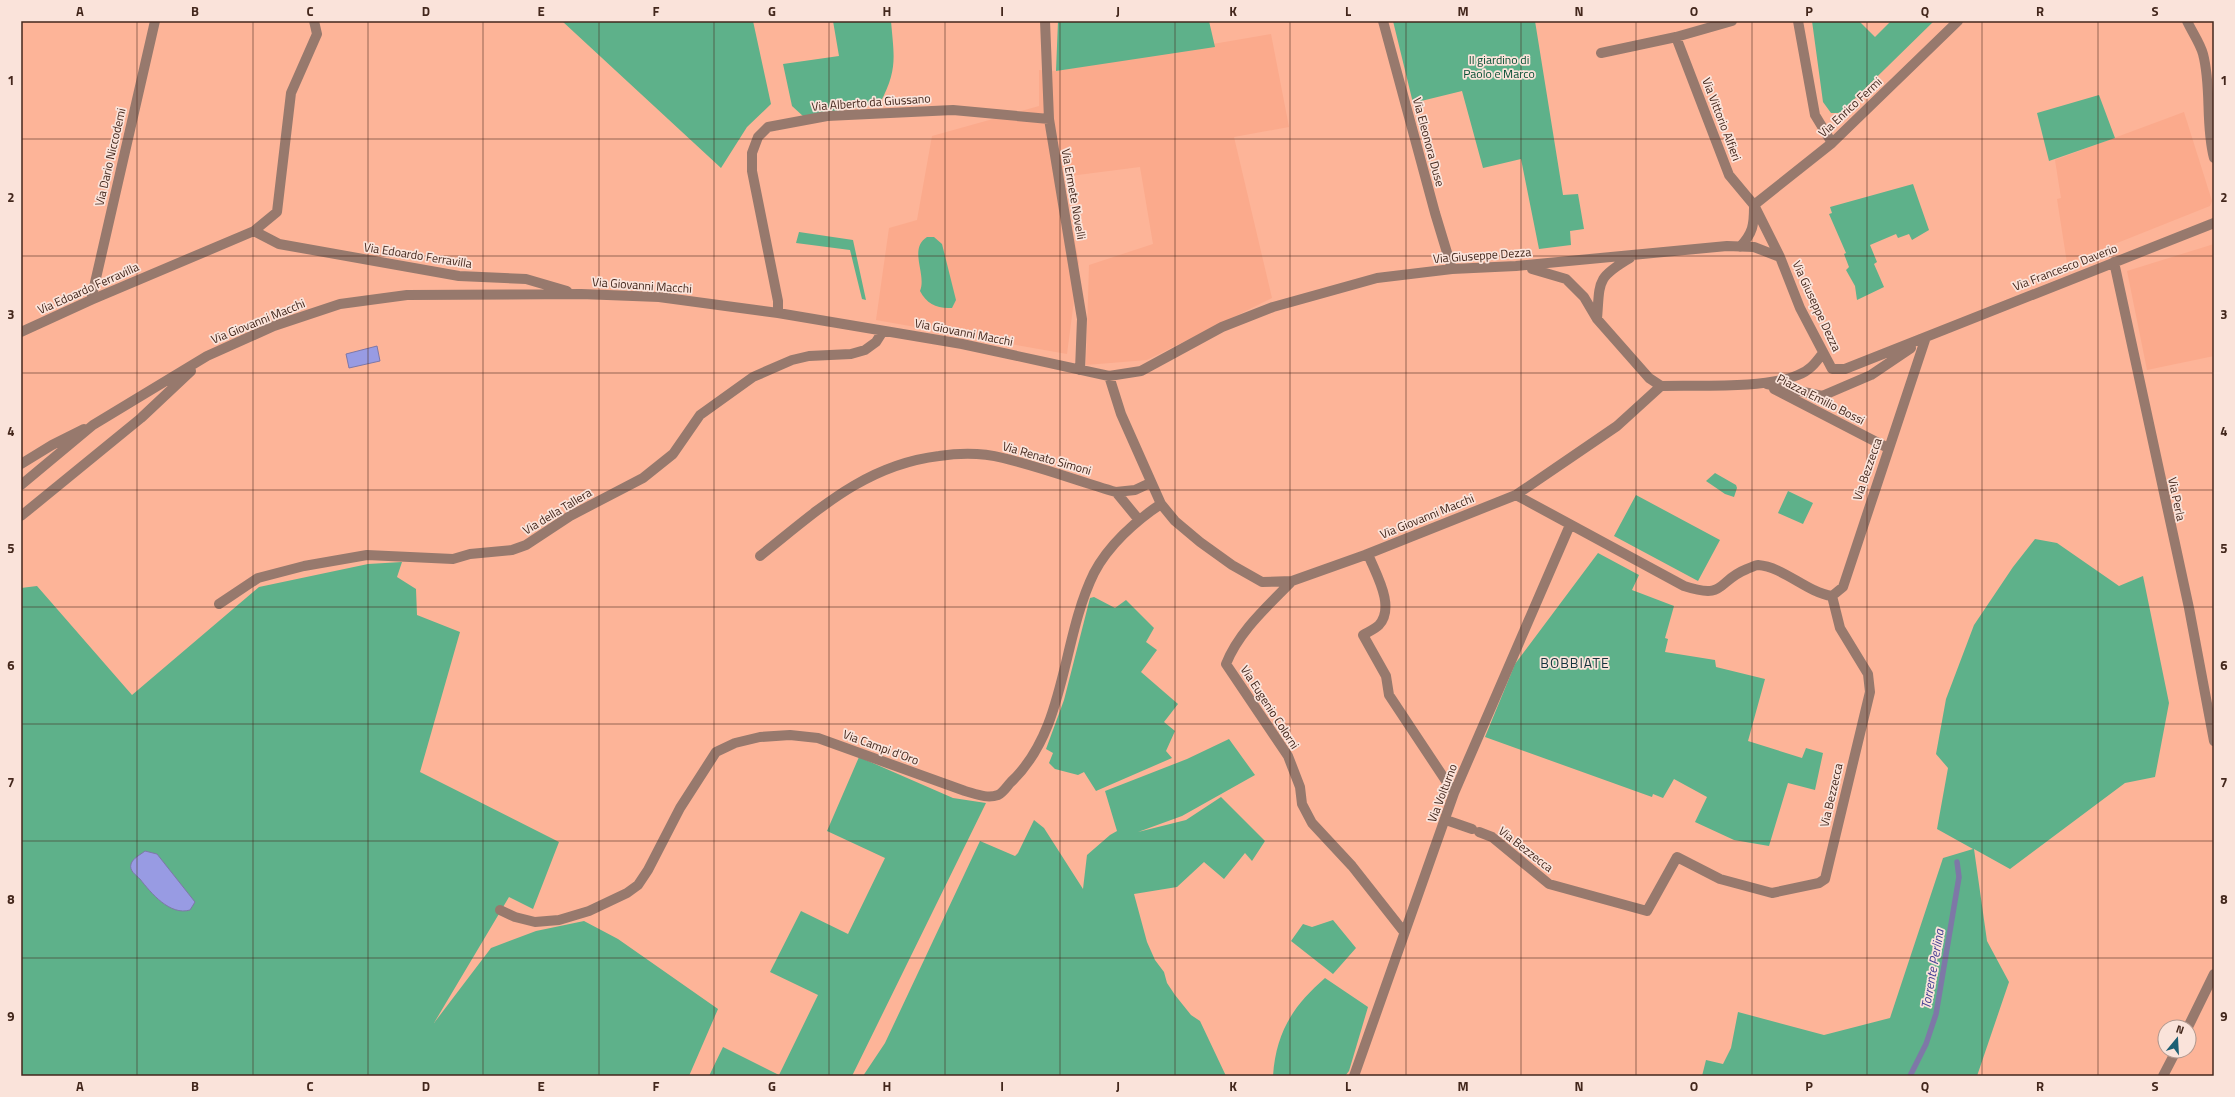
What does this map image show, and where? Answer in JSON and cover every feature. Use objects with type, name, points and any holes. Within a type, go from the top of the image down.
[{"type":"street","name":"Via Dario Niccodemi","points":[[91,300],[154,21]]},
{"type":"street","name":"Via Edoardo Ferravilla","points":[[21,332],[91,300],[254,231],[277,212],[291,93],[317,34],[314,21]]},
{"type":"street","name":"Via Ermete Novelli","points":[[1045,21],[1049,119],[1082,319],[1080,370]]},
{"type":"street","name":"Via Eleonora Duse","points":[[1383,21],[1435,214],[1452,269]]},
{"type":"street","points":[[1601,53],[1676,37],[1732,21]]},
{"type":"street","points":[[1798,21],[1815,115],[1832,143]]},
{"type":"street","name":"Via Enrico Fermi","points":[[1754,205],[1832,143],[1958,21]]},
{"type":"street","points":[[2187,21],[2203,54],[2209,96],[2210,144],[2214,158]]},
{"type":"street","name":"Via Vittorio Alfieri","points":[[1676,37],[1729,175],[1754,205],[1780,257]]},
{"type":"street","name":"Via Alberto da Giussano","points":[[778,313],[778,301],[752,171],[752,153],[758,137],[768,127],[827,116],[946,110],[1049,119]]},
{"type":"street","points":[[1740,247],[1750,236],[1754,222],[1754,205]]},
{"type":"street","name":"Via Francesco Daverio","points":[[1832,369],[1845,370],[2214,223]]},
{"type":"street","name":"Via Edoardo Ferravilla","points":[[254,231],[279,244],[459,276],[526,279],[581,294]]},
{"type":"street","name":"Via Giuseppe Dezza","points":[[1080,370],[1109,376],[1141,370],[1222,326],[1273,307],[1377,278],[1452,269],[1516,266],[1632,257],[1726,246],[1754,247],[1780,257],[1800,308],[1832,369]]},
{"type":"street","points":[[1597,319],[1599,290],[1603,276],[1632,257]]},
{"type":"street","name":"Via Perla","points":[[2114,262],[2189,608],[2214,741]]},
{"type":"street","points":[[1516,266],[1543,270],[1566,279],[1584,297],[1597,319],[1649,378],[1661,386],[1763,383],[1798,376],[1813,366],[1823,353]]},
{"type":"street","name":"Via Giovanni Macchi","points":[[21,485],[93,425],[207,356],[274,326],[340,304],[407,295],[581,294],[659,297],[778,313],[962,344],[1080,370]]},
{"type":"street","name":"Via della Tallera","points":[[219,604],[258,578],[304,566],[367,555],[453,559],[470,554],[512,550],[526,545],[570,516],[643,478],[673,454],[700,415],[753,377],[792,360],[828,354],[851,354],[865,350],[876,342],[883,331]]},
{"type":"street","name":"Via Francesco Daverio","points":[[1763,383],[1822,396],[1871,375],[1926,337]]},
{"type":"street","name":"Via Bezzecca","points":[[1446,820],[1492,837],[1550,884],[1647,911],[1677,858],[1720,879],[1772,893],[1819,883],[1825,879],[1870,692],[1868,674],[1840,628],[1832,596],[1843,587],[1926,337]]},
{"type":"street","name":"Via Giovanni Macchi","points":[[22,514],[141,418],[207,356]]},
{"type":"street","name":"Via Giovanni Macchi","points":[[1109,376],[1121,414],[1150,483],[1161,504],[1175,521],[1200,542],[1262,582],[1292,581],[1368,554],[1516,495],[1617,426],[1661,386]]},
{"type":"street","name":"Piazza Emilio Bossi","points":[[1763,383],[1888,448]]},
{"type":"street","points":[[21,464],[72,434],[93,425]]},
{"type":"street","name":"Via Renato Simoni","points":[[760,556],[835,496],[872,474],[916,458],[959,453],[1002,457],[1116,492],[1135,490],[1150,483]]},
{"type":"street","points":[[1116,492],[1139,520]]},
{"type":"street","points":[[1516,495],[1684,586],[1701,592],[1719,589],[1740,572],[1758,565],[1776,572],[1820,594],[1832,596]]},
{"type":"street","name":"Via Campi d'Oro","points":[[500,910],[515,917],[535,922],[559,920],[589,911],[627,893],[638,885],[648,870],[680,808],[716,752],[735,743],[760,737],[790,735],[818,738],[965,792],[984,797],[998,794],[1025,769],[1048,726],[1083,598],[1095,572],[1109,553],[1139,520],[1161,504]]},
{"type":"street","name":"Via Volturno","points":[[1354,1076],[1404,932],[1446,820],[1454,793],[1570,525]]},
{"type":"street","points":[[1368,554],[1384,599],[1386,612],[1379,625],[1363,635],[1386,676],[1389,694],[1454,793]]},
{"type":"street","name":"Via Eugenio Colorni","points":[[1292,581],[1248,628],[1232,649],[1226,664],[1288,756],[1300,787],[1302,804],[1312,823],[1352,866],[1404,932]]},
{"type":"street","points":[[2192,1019],[2214,974]]},
{"type":"street","points":[[2163,1076],[2172,1059]]},
{"type":"shaded area","points":[[1271,34],[1289,127],[1234,137],[1272,298],[1147,360],[1086,365],[1089,265],[1153,244],[1140,167],[1062,177],[1079,262],[1067,354],[876,320],[889,228],[917,220],[932,136],[1039,106],[1039,70],[1056,71]]},
{"type":"shaded area","points":[[2184,112],[2212,201],[2210,206],[2067,263],[2057,199],[2061,198],[2055,160]]},
{"type":"shaded area","points":[[2214,244],[2214,356],[2147,370],[2127,271]]},
{"type":"green space","points":[[562,21],[753,21],[771,104],[747,127],[721,168]]},
{"type":"green space","points":[[833,21],[891,21],[894,54],[890,81],[880,103],[804,117],[792,106],[783,64],[839,56]]},
{"type":"green space","points":[[1058,21],[1209,21],[1215,47],[1056,71]]},
{"type":"green space","name":"Il giardino di Paolo e Marco","points":[[1393,21],[1535,21],[1563,195],[1578,194],[1584,229],[1570,231],[1571,245],[1539,249],[1521,159],[1483,168],[1462,91],[1413,103]]},
{"type":"green space","points":[[1812,21],[1859,21],[1875,37],[1891,21],[1934,21],[1840,113],[1831,113],[1823,102]]},
{"type":"green space","points":[[2099,95],[2115,138],[2049,161],[2037,113]]},
{"type":"green space","points":[[1913,184],[1929,230],[1912,240],[1909,234],[1898,238],[1896,234],[1870,245],[1877,262],[1874,264],[1884,287],[1857,300],[1855,286],[1846,270],[1849,267],[1844,254],[1846,253],[1829,214],[1832,213],[1830,207]]},
{"type":"green space","points":[[799,232],[853,240],[866,300],[862,299],[850,250],[796,243]]},
{"type":"green space","points":[[927,237],[934,237],[942,244],[956,300],[952,308],[942,308],[933,305],[923,296],[920,291],[922,284],[918,255],[922,242]]},
{"type":"green space","points":[[1715,473],[1736,485],[1737,488],[1734,497],[1725,494],[1706,481]]},
{"type":"green space","points":[[1788,491],[1813,503],[1803,524],[1778,513]]},
{"type":"green space","points":[[1636,495],[1720,540],[1698,581],[1614,536]]},
{"type":"green space","points":[[2035,539],[2057,543],[2119,586],[2143,576],[2169,703],[2155,777],[2125,783],[2010,869],[1974,849],[1987,941],[2009,982],[1977,1076],[1702,1076],[1706,1060],[1723,1064],[1731,1048],[1738,1012],[1824,1035],[1890,1018],[1943,858],[1973,849],[1937,829],[1948,768],[1936,754],[1946,699],[1974,625],[2013,567]]},
{"type":"green space","points":[[1598,553],[1639,575],[1632,590],[1674,606],[1665,638],[1668,639],[1665,652],[1715,660],[1716,667],[1765,679],[1748,741],[1802,758],[1806,748],[1823,753],[1815,790],[1788,783],[1769,846],[1734,840],[1695,822],[1707,797],[1674,779],[1663,798],[1653,794],[1652,797],[1485,737],[1515,664]]},
{"type":"green space","points":[[402,562],[397,577],[416,589],[417,615],[460,632],[420,772],[559,842],[533,909],[509,897],[434,1023],[491,948],[536,931],[584,921],[618,939],[718,1009],[689,1076],[21,1076],[21,588],[37,586],[132,695],[259,587],[368,564]]},
{"type":"green space","points":[[1094,597],[1115,608],[1126,600],[1154,628],[1146,642],[1157,650],[1141,672],[1178,704],[1164,722],[1175,731],[1166,751],[1172,758],[1096,791],[1084,772],[1078,775],[1055,769],[1049,763],[1053,753],[1046,749],[1064,700],[1090,598]]},
{"type":"green space","points":[[1229,739],[1255,775],[1182,816],[1138,832],[1186,820],[1221,797],[1265,841],[1252,861],[1245,853],[1224,879],[1204,862],[1177,887],[1134,894],[1147,942],[1155,960],[1164,972],[1167,983],[1175,995],[1191,1015],[1200,1021],[1226,1076],[863,1076],[885,1043],[980,841],[1015,856],[1018,853],[1034,820],[1044,828],[1083,889],[1087,855],[1110,835],[1117,831],[1105,791],[1187,759]]},
{"type":"green space","points":[[859,757],[953,798],[986,803],[852,1076],[709,1076],[723,1047],[779,1075],[818,995],[770,972],[801,911],[848,934],[885,858],[827,831]]},
{"type":"green space","points":[[1333,920],[1356,948],[1333,974],[1291,941],[1303,924],[1312,927]]},
{"type":"green space","points":[[1325,978],[1368,1007],[1349,1071],[1345,1076],[1273,1076],[1278,1046],[1288,1021],[1304,999]]},
{"type":"water","points":[[377,346],[380,361],[349,368],[346,354]]},
{"type":"water","points":[[145,851],[157,854],[195,902],[190,910],[175,910],[168,907],[155,897],[133,873],[131,869],[132,862]]},
{"type":"waterway","name":"Torrente Perlina","points":[[1910,1076],[1926,1044],[1936,1014],[1959,877],[1957,862]]},
{"type":"district","name":"BOBBIATE","points":[[1575,662]]}]
